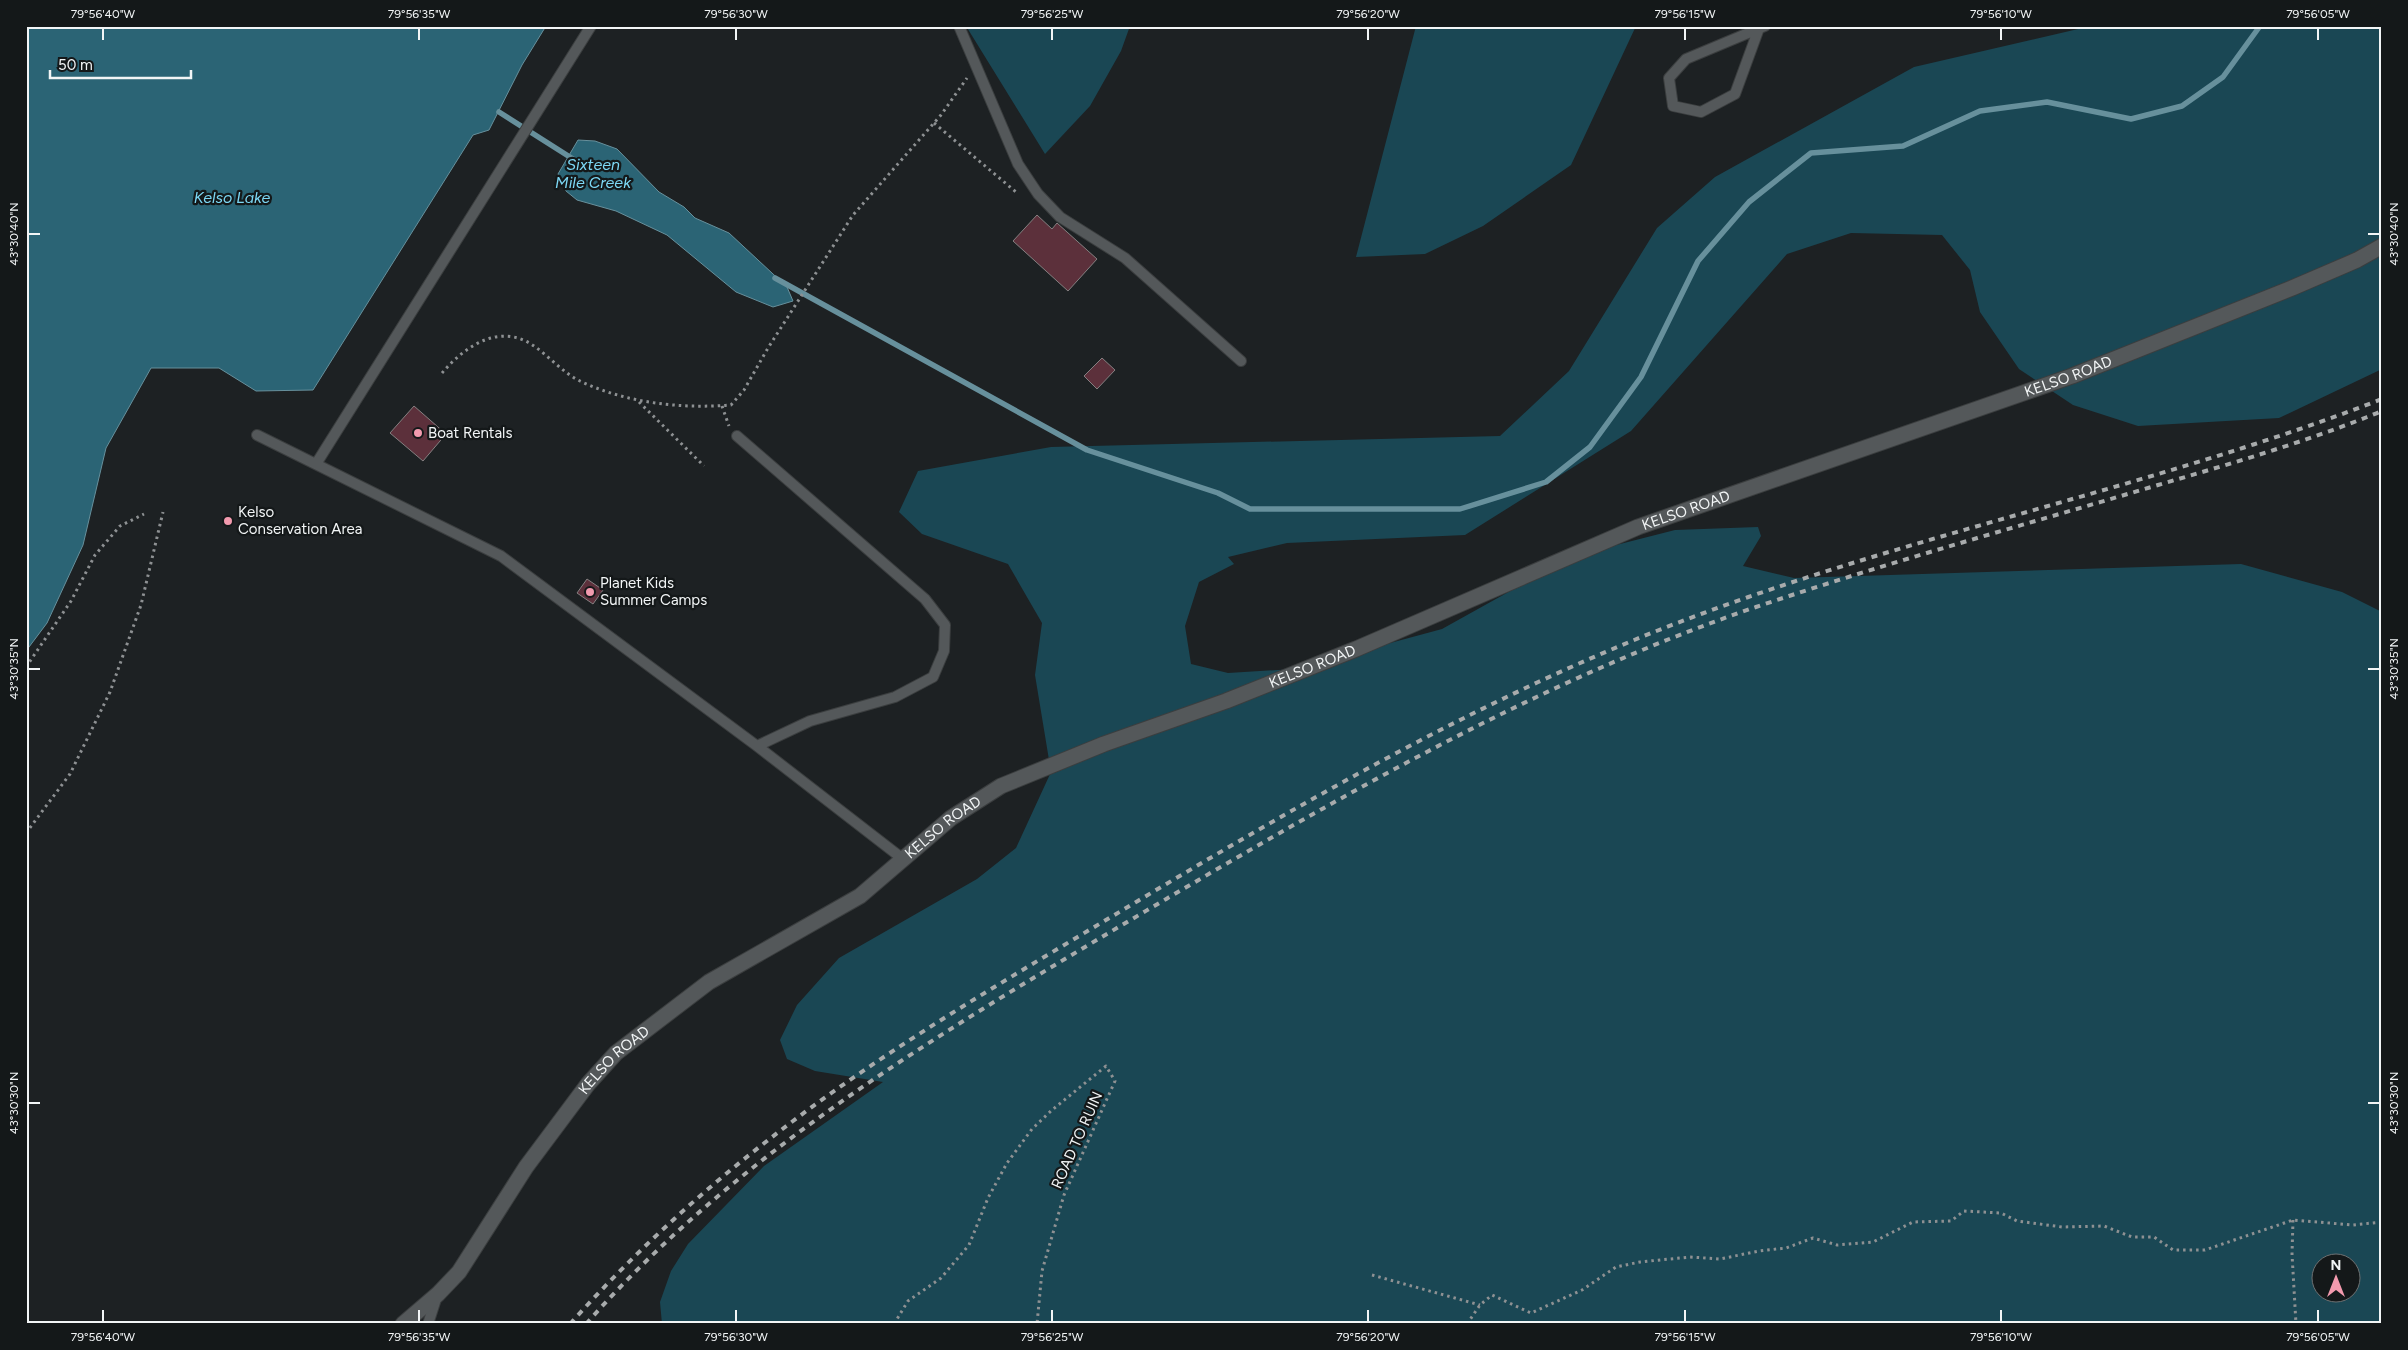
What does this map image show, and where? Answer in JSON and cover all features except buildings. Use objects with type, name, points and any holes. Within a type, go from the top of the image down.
[{"type":"street","name":"KELSO ROAD","points":[[403,1324],[438,1294],[459,1272],[526,1167],[588,1084],[616,1053],[646,1028],[709,982],[860,896],[951,818],[1001,786],[1104,744],[1226,701],[1356,649],[1638,527],[2072,376],[2283,292],[2357,260],[2382,246]]},
{"type":"lane","points":[[316,464],[591,26]]},
{"type":"lane","points":[[959,26],[1018,164],[1038,194],[1060,217],[1125,258],[1242,361]]},
{"type":"lane","points":[[1761,28],[1735,94],[1701,112],[1673,106],[1670,78],[1686,59],[1761,28]]},
{"type":"lane","points":[[257,435],[501,556],[757,746],[903,859]]},
{"type":"lane","points":[[737,436],[925,598],[945,626],[944,650],[933,677],[895,696],[810,721],[757,746]]},
{"type":"lane","points":[[428,1324],[438,1294]]},
{"type":"path","points":[[442,373],[456,356],[480,340],[512,336],[532,345],[581,382],[639,402],[730,406],[744,390],[853,214],[934,123],[976,66]]},
{"type":"path","points":[[934,123],[1016,192]]},
{"type":"path","points":[[639,402],[704,466]]},
{"type":"path","points":[[722,406],[726,421],[737,436]]},
{"type":"path","points":[[26,833],[70,774],[110,692],[141,605],[163,512]]},
{"type":"path","points":[[26,667],[71,601],[96,555],[120,526],[144,514]]},
{"type":"path","name":"ROAD TO RUIN","points":[[894,1324],[908,1301],[941,1278],[969,1245],[988,1198],[1007,1164],[1032,1129],[1052,1110],[1106,1066],[1115,1080],[1064,1195],[1042,1270],[1037,1324]]},
{"type":"path","points":[[1467,1324],[1480,1305],[1492,1295],[1531,1313],[1582,1290],[1616,1267],[1640,1262],[1690,1257],[1720,1259],[1786,1248],[1813,1238],[1837,1245],[1873,1242],[1913,1222],[1952,1221],[1964,1211],[2001,1213],[2017,1221],[2062,1227],[2104,1226],[2132,1237],[2154,1237],[2173,1250],[2205,1250],[2293,1220],[2353,1225],[2382,1222]]},
{"type":"path","points":[[2293,1220],[2292,1254],[2296,1324]]},
{"type":"path","points":[[1372,1275],[1480,1305]]},
{"type":"shaded area","points":[[966,26],[1130,26],[1121,51],[1090,106],[1045,154]]},
{"type":"shaded area","points":[[1416,26],[1636,26],[1571,165],[1483,226],[1425,254],[1356,257]]},
{"type":"shaded area","points":[[2091,26],[2382,26],[2382,369],[2279,418],[2138,426],[2073,405],[2019,369],[1980,312],[1970,270],[1942,235],[1851,233],[1787,254],[1631,431],[1465,535],[1287,543],[1228,557],[1234,564],[1199,582],[1185,626],[1191,664],[1228,673],[1294,669],[1442,629],[1573,556],[1675,530],[1758,527],[1761,536],[1743,566],[1794,578],[2241,564],[2342,592],[2382,612],[2382,1324],[662,1324],[660,1302],[671,1271],[688,1244],[764,1166],[883,1082],[815,1071],[787,1059],[780,1040],[797,1005],[839,958],[977,879],[1016,848],[1051,772],[1035,675],[1042,623],[1008,564],[922,534],[899,512],[918,471],[1051,447],[1500,436],[1569,371],[1657,228],[1715,177],[1914,67]]},
{"type":"water","name":"Kelso Lake","points":[[26,26],[546,26],[522,65],[489,130],[473,135],[313,390],[256,391],[219,368],[151,368],[106,448],[83,545],[47,623],[26,651]]},
{"type":"water","name":"Sixteen Mile Creek","points":[[578,140],[595,141],[617,149],[659,192],[684,207],[695,218],[729,233],[787,287],[793,301],[773,307],[736,292],[667,235],[616,211],[577,200],[566,191],[558,174]]},
{"type":"waterway","points":[[775,278],[1087,450],[1218,493],[1250,509],[1460,509],[1546,482],[1590,447],[1641,377],[1698,261],[1749,202],[1811,153],[1903,146],[1980,111],[2047,102],[2131,119],[2182,106],[2223,77],[2260,26]]},
{"type":"waterway","points":[[499,112],[573,159]]},
{"type":"railway","points":[[570,1324],[616,1275],[689,1205],[767,1141],[854,1077],[945,1017],[1200,864],[1339,784],[1410,746],[1553,675],[1626,643],[1785,584],[2213,457],[2298,430],[2382,399]]},
{"type":"railway","points":[[586,1324],[646,1261],[711,1202],[778,1148],[848,1097],[921,1048],[1069,956],[1292,826],[1442,744],[1519,705],[1597,670],[1675,637],[1756,607],[1906,559],[2243,460],[2299,442],[2382,411]]},
{"type":"place","name":"Boat Rentals","points":[[418,433]]},
{"type":"place","name":"Kelso Conservation Area","points":[[228,521]]},
{"type":"place","name":"Planet Kids Summer Camps","points":[[590,592]]}]
